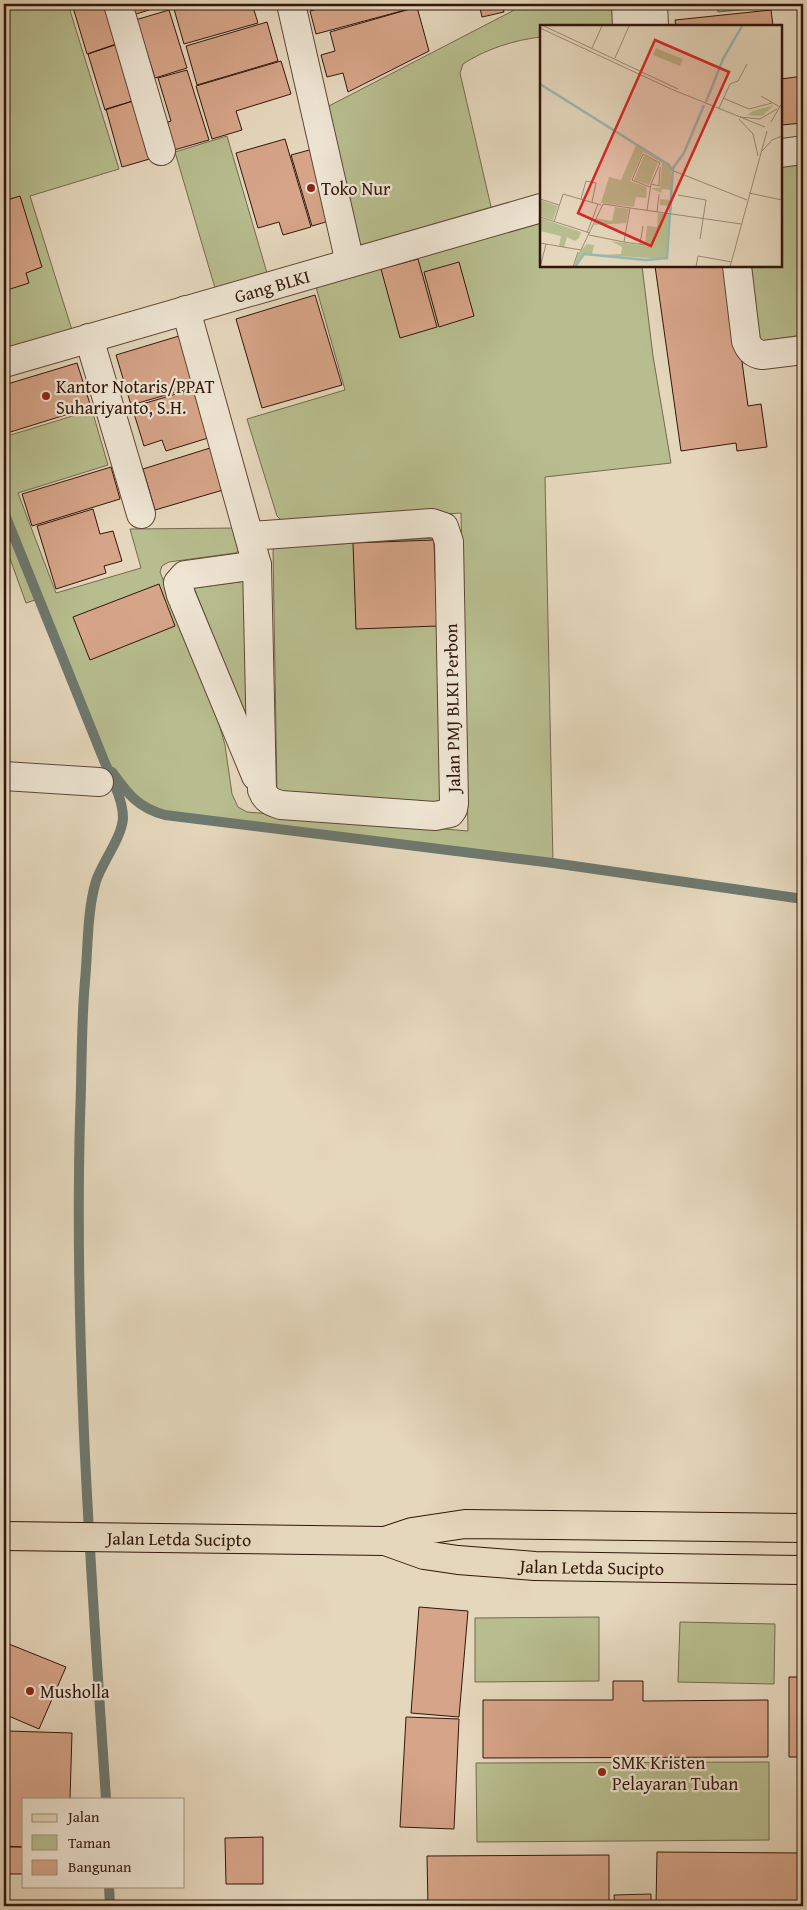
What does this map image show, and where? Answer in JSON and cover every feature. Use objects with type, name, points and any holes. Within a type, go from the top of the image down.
[{"type":"main road","name":"Jalan Letda Sucipto","points":[[384,1541],[412,1532],[465,1524],[803,1528]]},
{"type":"main road","name":"Jalan Letda Sucipto","points":[[4,1536],[384,1541],[424,1555],[502,1564],[803,1570]]},
{"type":"street","points":[[118,4],[161,151]]},
{"type":"street","points":[[291,4],[350,263]]},
{"type":"street","points":[[626,4],[627,25]]},
{"type":"street","points":[[653,4],[654,25]]},
{"type":"street","points":[[782,153],[803,150]]},
{"type":"street","name":"Gang BLKI","points":[[4,363],[540,208]]},
{"type":"street","points":[[737,268],[746,341],[750,349],[762,355],[803,350]]},
{"type":"street","points":[[186,310],[257,564],[262,790]]},
{"type":"street","points":[[89,338],[142,514]]},
{"type":"street","name":"Jalan PMJ BLKI Perbon","points":[[250,536],[432,523],[444,527],[449,542],[454,803],[450,814],[435,816],[281,805],[268,800],[262,790]]},
{"type":"street","points":[[257,564],[185,575],[178,583],[181,595],[262,790]]},
{"type":"street","points":[[4,776],[99,782]]},
{"type":"green space","points":[[4,4],[68,4],[119,169],[30,196],[72,330],[4,349]]},
{"type":"green space","points":[[526,4],[616,4],[617,25],[540,25],[540,37],[501,46],[463,64],[460,73],[492,211],[358,249],[325,108]]},
{"type":"green space","points":[[717,4],[803,4],[718,12]]},
{"type":"green space","points":[[227,136],[267,273],[215,288],[175,152]]},
{"type":"green space","points":[[803,162],[803,335],[756,342],[746,268],[782,268],[782,165]]},
{"type":"green space","points":[[540,221],[540,268],[642,268],[653,356],[671,463],[545,477],[553,863],[193,819],[165,815],[142,807],[113,773],[103,758],[38,599],[26,603],[4,542],[4,437],[92,410],[108,465],[18,493],[56,593],[141,568],[130,529],[238,528],[239,551],[169,562],[162,566],[160,572],[219,724],[225,745],[232,794],[238,807],[247,812],[468,831],[461,513],[298,524],[283,522],[277,516],[247,419],[345,390],[316,287]]},
{"type":"green space","points":[[435,538],[442,805],[277,792],[273,548]]},
{"type":"green space","points":[[246,581],[250,728],[194,588]]},
{"type":"green space","points":[[599,1617],[599,1681],[475,1682],[475,1618]]},
{"type":"green space","points":[[680,1622],[775,1624],[774,1684],[678,1682]]},
{"type":"green space","points":[[769,1762],[769,1840],[477,1842],[476,1763]]},
{"type":"building","points":[[72,4],[106,4],[119,43],[87,54]]},
{"type":"building","points":[[129,4],[168,4],[133,15]]},
{"type":"building","points":[[191,4],[252,4],[258,23],[184,44],[174,9]]},
{"type":"building","points":[[312,4],[331,4],[313,9]]},
{"type":"building","points":[[335,4],[407,4],[409,9],[316,34],[310,11]]},
{"type":"building","points":[[479,4],[502,4],[504,12],[482,17]]},
{"type":"building","points":[[417,7],[429,51],[348,92],[343,73],[327,77],[321,55],[335,51],[330,32]]},
{"type":"building","points":[[169,10],[187,68],[155,78],[142,37],[138,38],[132,21]]},
{"type":"building","points":[[771,10],[773,25],[676,25],[675,20]]},
{"type":"building","points":[[267,22],[278,61],[197,85],[186,46]]},
{"type":"building","points":[[118,44],[136,100],[105,110],[88,54]]},
{"type":"building","points":[[281,61],[291,94],[236,111],[242,130],[212,139],[196,86]]},
{"type":"building","points":[[187,70],[209,140],[174,150],[165,123],[171,121],[158,78]]},
{"type":"building","points":[[803,76],[803,123],[782,125],[782,79]]},
{"type":"building","points":[[136,100],[153,158],[122,167],[106,109]]},
{"type":"building","points":[[285,139],[311,227],[283,235],[279,222],[258,228],[236,153]]},
{"type":"building","name":"Toko Nur","points":[[313,149],[329,221],[312,226],[291,155]]},
{"type":"building","points":[[20,196],[42,267],[26,273],[29,283],[4,291],[4,201]]},
{"type":"building","points":[[418,259],[437,327],[400,338],[381,269]]},
{"type":"building","points":[[459,262],[474,316],[439,327],[424,272]]},
{"type":"building","points":[[655,268],[729,268],[748,406],[761,404],[767,447],[737,451],[736,443],[681,451]]},
{"type":"building","points":[[315,295],[342,385],[262,408],[236,319]]},
{"type":"building","points":[[179,336],[194,387],[131,405],[116,355]]},
{"type":"building","name":"Kantor Notaris/PPAT Suhariyanto, S.H.","points":[[77,363],[91,407],[4,434],[4,385]]},
{"type":"building","points":[[193,389],[208,438],[166,451],[162,440],[144,446],[132,407]]},
{"type":"building","points":[[210,448],[223,490],[155,510],[143,469]]},
{"type":"building","points":[[111,467],[120,499],[32,526],[22,494]]},
{"type":"building","points":[[93,509],[100,534],[113,531],[122,561],[104,566],[106,573],[56,589],[37,526]]},
{"type":"building","points":[[434,540],[437,626],[356,629],[353,543]]},
{"type":"building","points":[[159,584],[175,626],[90,660],[73,617]]},
{"type":"building","points":[[419,1607],[468,1611],[459,1717],[411,1713]]},
{"type":"building","name":"Musholla","points":[[4,1642],[66,1667],[39,1729],[4,1714]]},
{"type":"building","points":[[789,1677],[803,1677],[803,1757],[789,1757]]},
{"type":"building","points":[[613,1681],[643,1681],[643,1701],[768,1700],[768,1757],[483,1758],[483,1700],[613,1700]]},
{"type":"building","points":[[406,1717],[459,1719],[454,1829],[400,1827]]},
{"type":"building","points":[[7,1731],[72,1733],[70,1798],[22,1798],[22,1847],[4,1846]]},
{"type":"building","points":[[263,1837],[263,1884],[226,1884],[225,1838]]},
{"type":"building","points":[[4,1847],[22,1847],[22,1874],[4,1874]]},
{"type":"building","points":[[657,1852],[803,1853],[803,1906],[656,1906]]},
{"type":"building","points":[[609,1855],[609,1906],[428,1906],[427,1856]]},
{"type":"building","points":[[651,1894],[651,1906],[615,1906],[614,1895]]},
{"type":"waterway","points":[[4,512],[116,787],[123,818],[116,841],[96,881],[91,905],[83,1015],[80,1118],[79,1288],[85,1458],[106,1798]]},
{"type":"waterway","points":[[112,772],[134,799],[148,808],[165,815],[553,863],[803,899]]},
{"type":"waterway","points":[[109,1888],[110,1906]]},
{"type":"place","name":"Toko Nur","points":[[311,188]]},
{"type":"place","name":"Kantor Notaris/PPAT Suhariyanto, S.H.","points":[[46,396]]},
{"type":"place","name":"Musholla","points":[[30,1691]]},
{"type":"place","name":"SMK Kristen Pelayaran Tuban","points":[[602,1772]]}]
